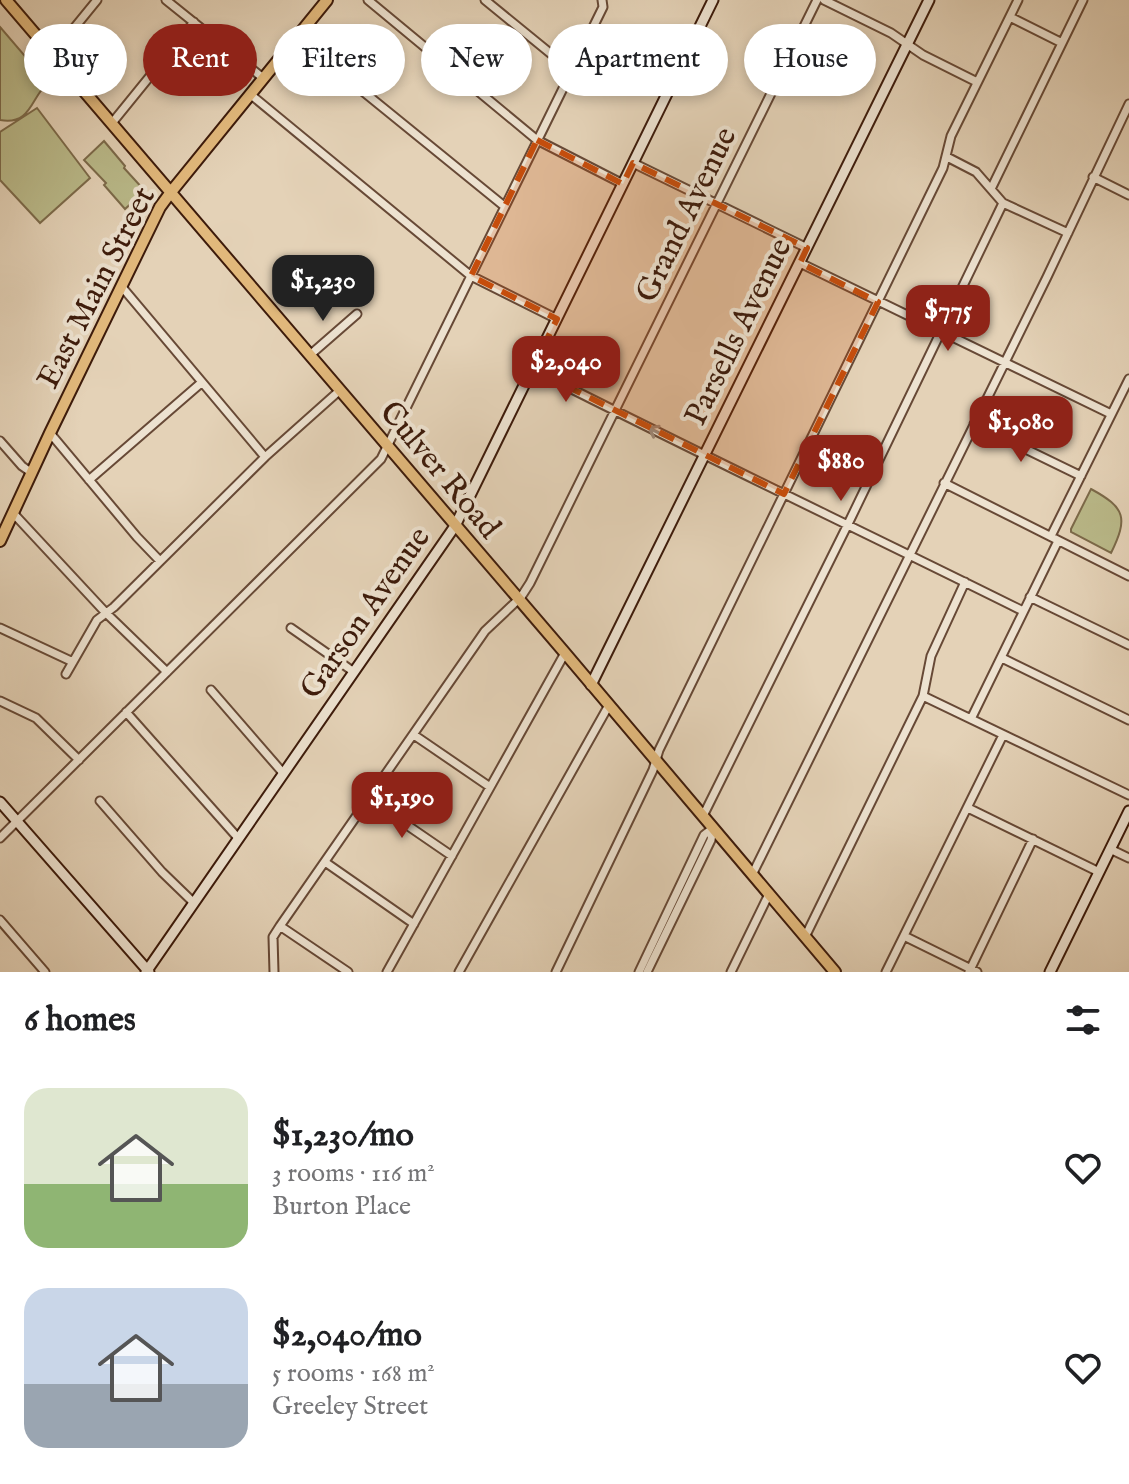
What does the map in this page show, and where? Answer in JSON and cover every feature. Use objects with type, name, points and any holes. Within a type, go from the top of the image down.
[{"type":"main road","name":"Culver Road","points":[[6,0],[27,24]]},
{"type":"main road","name":"East Main Street","points":[[307,24],[327,0]]},
{"type":"main road","name":"East Main Street","points":[[257,85],[273,66]]},
{"type":"main road","name":"Culver Road","points":[[89,96],[833,971]]},
{"type":"main road","name":"East Main Street","points":[[0,541],[160,207],[248,96]]},
{"type":"street","points":[[77,24],[97,0]]},
{"type":"street","points":[[166,0],[263,78]]},
{"type":"street","points":[[368,0],[537,140],[623,184]]},
{"type":"street","points":[[485,0],[548,51]]},
{"type":"street","name":"Garson Avenue","points":[[701,24],[713,0]]},
{"type":"street","name":"Grand Avenue","points":[[274,972],[273,937],[280,926],[485,631],[518,600],[530,583],[817,0]]},
{"type":"street","points":[[824,0],[891,33],[923,55],[977,82]]},
{"type":"street","name":"Parsells Avenue","points":[[591,685],[929,0]]},
{"type":"street","points":[[556,972],[653,770],[655,760],[943,168],[951,136],[1018,0]]},
{"type":"street","points":[[991,189],[1083,0]]},
{"type":"street","points":[[594,24],[603,2]]},
{"type":"street","points":[[1010,17],[1062,43]]},
{"type":"street","points":[[112,123],[194,22]]},
{"type":"street","points":[[252,96],[471,276],[557,319]]},
{"type":"street","points":[[369,96],[504,206]]},
{"type":"street","points":[[0,838],[376,464],[559,96]]},
{"type":"street","name":"Garson Avenue","points":[[147,971],[455,526],[666,96]]},
{"type":"street","points":[[752,875],[1129,104]]},
{"type":"street","points":[[947,157],[976,172],[1003,203],[1068,233]]},
{"type":"street","points":[[633,163],[807,248]]},
{"type":"street","points":[[1093,177],[1129,195]]},
{"type":"street","points":[[703,816],[1003,203]]},
{"type":"street","points":[[800,263],[1111,414]]},
{"type":"street","points":[[122,287],[265,457]]},
{"type":"street","points":[[310,355],[357,314]]},
{"type":"street","points":[[532,369],[1023,611]]},
{"type":"street","points":[[971,719],[1030,597],[1081,476],[1129,379]]},
{"type":"street","points":[[89,480],[201,383]]},
{"type":"street","points":[[66,674],[97,620],[265,457],[339,391]]},
{"type":"street","points":[[974,424],[1081,476]]},
{"type":"street","points":[[50,433],[160,561]]},
{"type":"street","points":[[0,441],[32,473]]},
{"type":"street","points":[[944,483],[1129,576]]},
{"type":"street","points":[[13,513],[106,613],[167,672]]},
{"type":"street","points":[[805,937],[923,696],[931,656],[965,582]]},
{"type":"street","points":[[1030,597],[1129,645]]},
{"type":"street","points":[[0,628],[73,662]]},
{"type":"street","points":[[291,628],[354,672]]},
{"type":"street","points":[[387,972],[565,653]]},
{"type":"street","points":[[1002,658],[1129,720]]},
{"type":"street","points":[[211,690],[283,773]]},
{"type":"street","points":[[923,696],[1129,795]]},
{"type":"street","points":[[0,701],[36,718],[79,760]]},
{"type":"street","points":[[459,972],[609,705]]},
{"type":"street","points":[[126,712],[238,838]]},
{"type":"street","points":[[414,735],[490,787]]},
{"type":"street","points":[[886,972],[1003,735]]},
{"type":"street","points":[[369,799],[452,856]]},
{"type":"street","points":[[100,801],[162,872],[194,903]]},
{"type":"street","points":[[0,802],[147,971]]},
{"type":"street","points":[[968,808],[1099,872]]},
{"type":"street","points":[[1050,972],[1129,811]]},
{"type":"street","points":[[639,972],[704,835],[713,828]]},
{"type":"street","points":[[647,972],[711,840],[713,828]]},
{"type":"street","points":[[904,936],[972,971],[1033,839]]},
{"type":"street","points":[[1110,849],[1129,858]]},
{"type":"street","points":[[325,862],[414,924]]},
{"type":"street","points":[[731,972],[769,894]]},
{"type":"street","points":[[0,920],[45,972]]},
{"type":"street","points":[[280,926],[348,972]]},
{"type":"highlighted area","points":[[537,140],[623,184],[633,163],[807,248],[800,263],[878,302],[784,494],[532,369],[557,319],[471,276]]},
{"type":"green space","points":[[0,27],[24,55],[24,96],[38,96],[19,119],[0,120]]},
{"type":"green space","points":[[37,108],[90,178],[40,223],[0,180],[0,132]]},
{"type":"green space","points":[[104,141],[145,191],[125,209],[84,160]]},
{"type":"green space","points":[[1091,489],[1111,502],[1120,515],[1120,531],[1111,553],[1071,532]]}]
